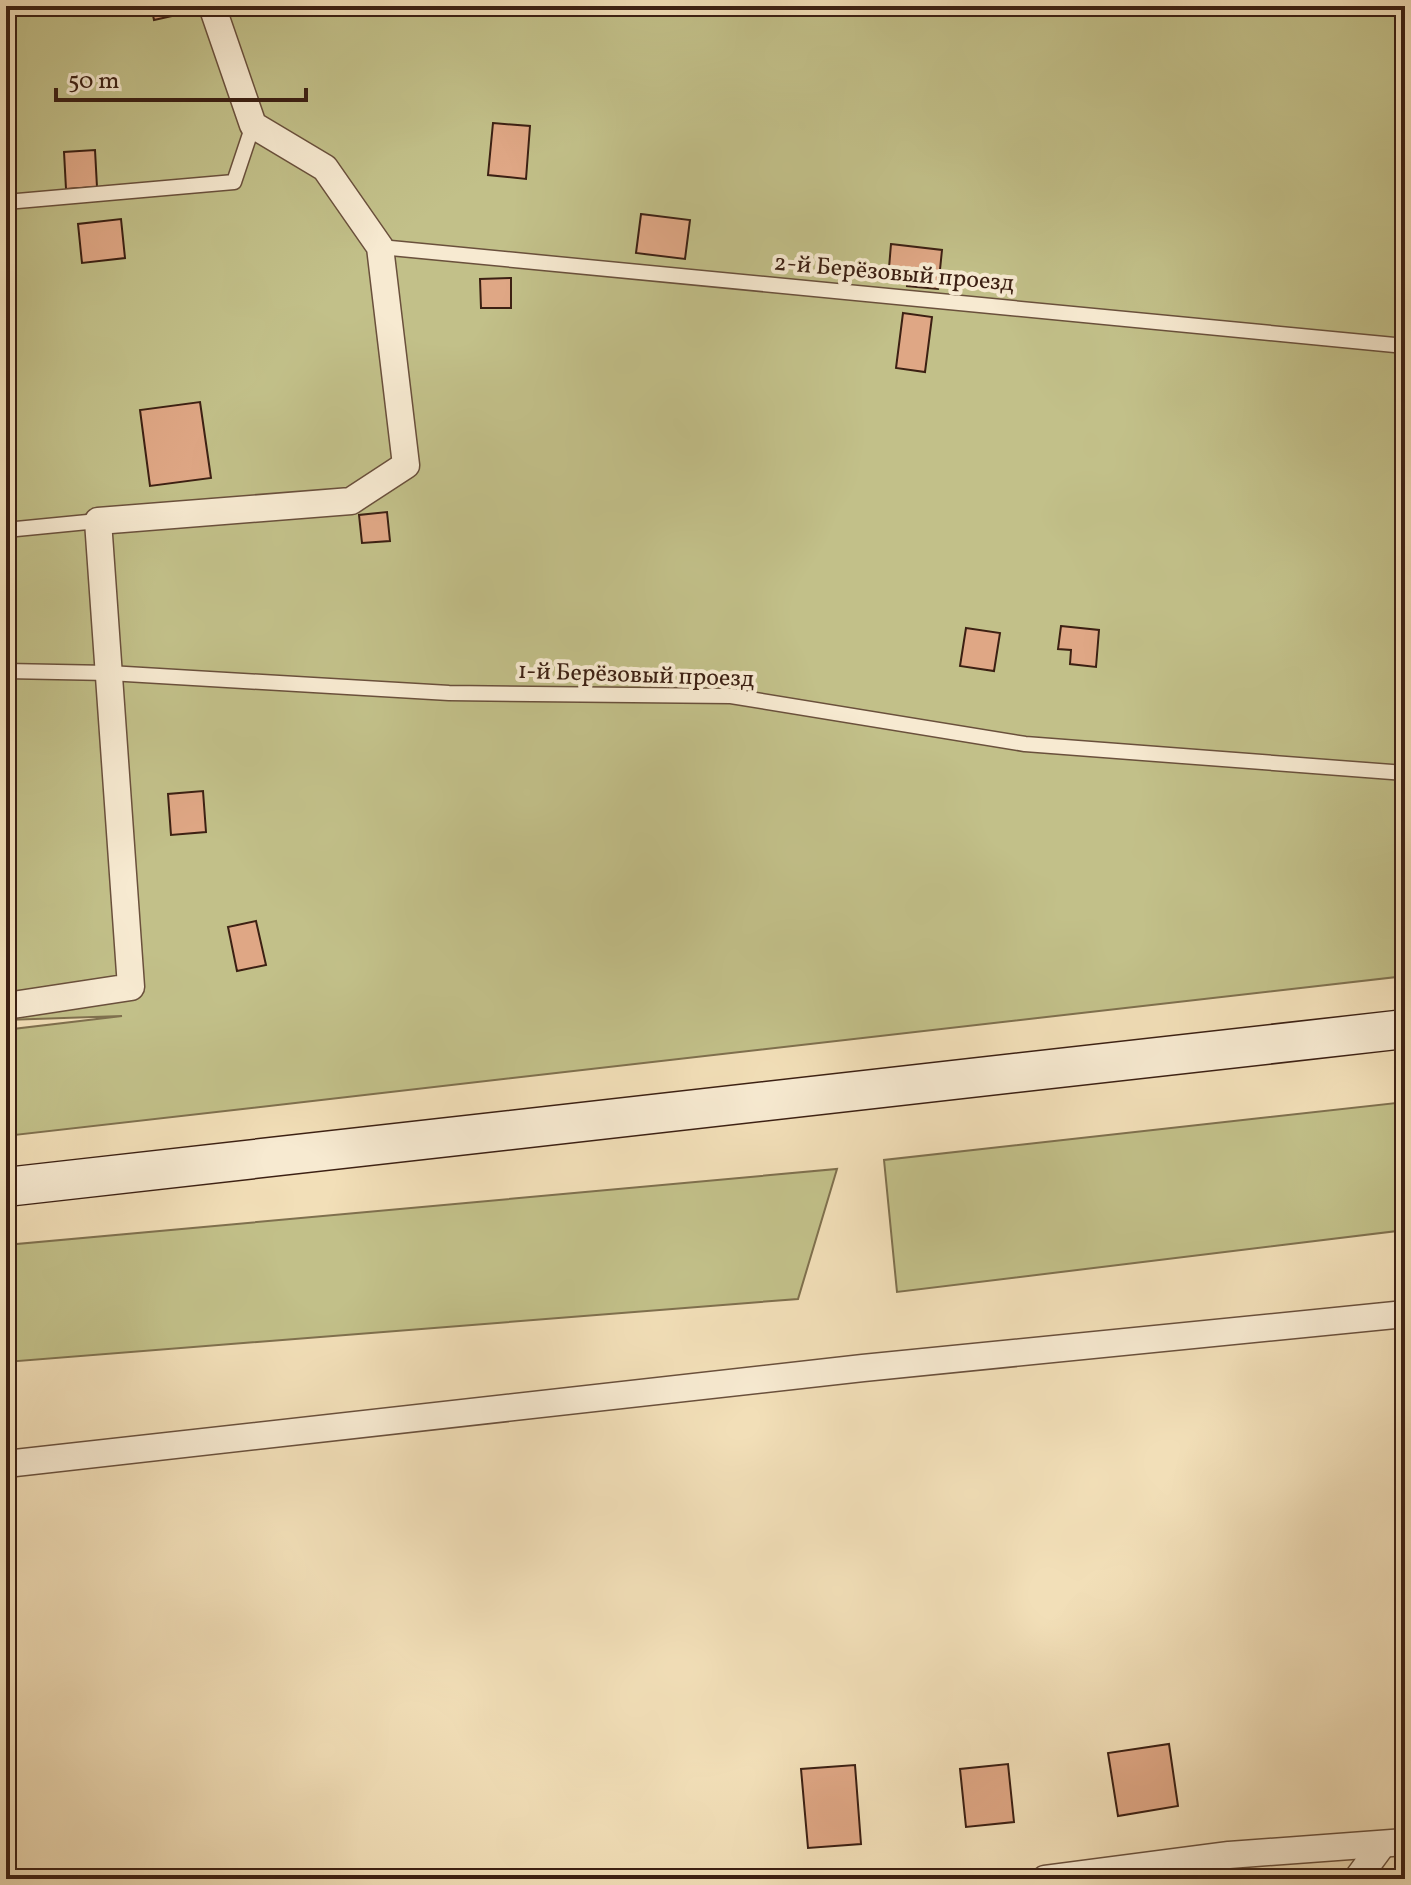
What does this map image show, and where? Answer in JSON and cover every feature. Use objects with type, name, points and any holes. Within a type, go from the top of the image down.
[{"type":"main road","points":[[6,1187],[1405,1029]]},
{"type":"street","points":[[6,1006],[131,987],[98,521],[351,501],[406,465],[380,247],[325,168],[253,125],[212,6]]},
{"type":"street","points":[[6,1464],[863,1368],[1405,1314]]},
{"type":"street","points":[[1045,1879],[1229,1855],[1394,1843]]},
{"type":"street","points":[[1357,1879],[1394,1843]]},
{"type":"lane","points":[[6,202],[234,182],[253,125]]},
{"type":"lane","name":"2-й Берёзовый проезд","points":[[380,247],[1405,346]]},
{"type":"lane","points":[[6,530],[98,521]]},
{"type":"lane","name":"1-й Берёзовый проезд","points":[[6,671],[109,673],[449,693],[731,696],[1025,744],[1405,773]]},
{"type":"shaded area","points":[[6,6],[1405,6],[1405,976],[6,1136],[6,1040],[13,1029],[122,1016],[6,1020]]},
{"type":"shaded area","points":[[1405,1102],[1405,1230],[897,1292],[884,1160]]},
{"type":"shaded area","points":[[837,1169],[798,1299],[6,1362],[6,1245]]},
{"type":"building","points":[[151,6],[179,6],[181,14],[154,20]]},
{"type":"building","points":[[1401,27],[1405,28],[1405,57],[1397,56]]},
{"type":"building","points":[[493,123],[530,126],[526,179],[488,175]]},
{"type":"building","points":[[95,150],[97,187],[66,189],[64,152]]},
{"type":"building","points":[[641,214],[690,220],[685,259],[636,253]]},
{"type":"building","points":[[121,219],[125,258],[82,263],[78,224]]},
{"type":"building","points":[[891,244],[942,250],[938,289],[907,286],[909,270],[889,268]]},
{"type":"building","points":[[511,278],[511,308],[481,308],[480,279]]},
{"type":"building","points":[[903,313],[932,317],[925,372],[896,368]]},
{"type":"building","points":[[200,402],[211,478],[150,486],[140,410]]},
{"type":"building","points":[[387,512],[390,541],[362,543],[359,515]]},
{"type":"building","points":[[1061,626],[1099,630],[1096,667],[1070,664],[1071,650],[1058,649]]},
{"type":"building","points":[[966,628],[1000,633],[994,671],[960,666]]},
{"type":"building","points":[[203,791],[206,832],[171,835],[168,794]]},
{"type":"building","points":[[256,921],[266,965],[237,971],[228,927]]},
{"type":"building","points":[[1169,1744],[1178,1806],[1118,1816],[1108,1753]]},
{"type":"building","points":[[1008,1764],[1014,1822],[966,1827],[960,1769]]},
{"type":"building","points":[[855,1765],[861,1844],[808,1848],[801,1769]]}]
